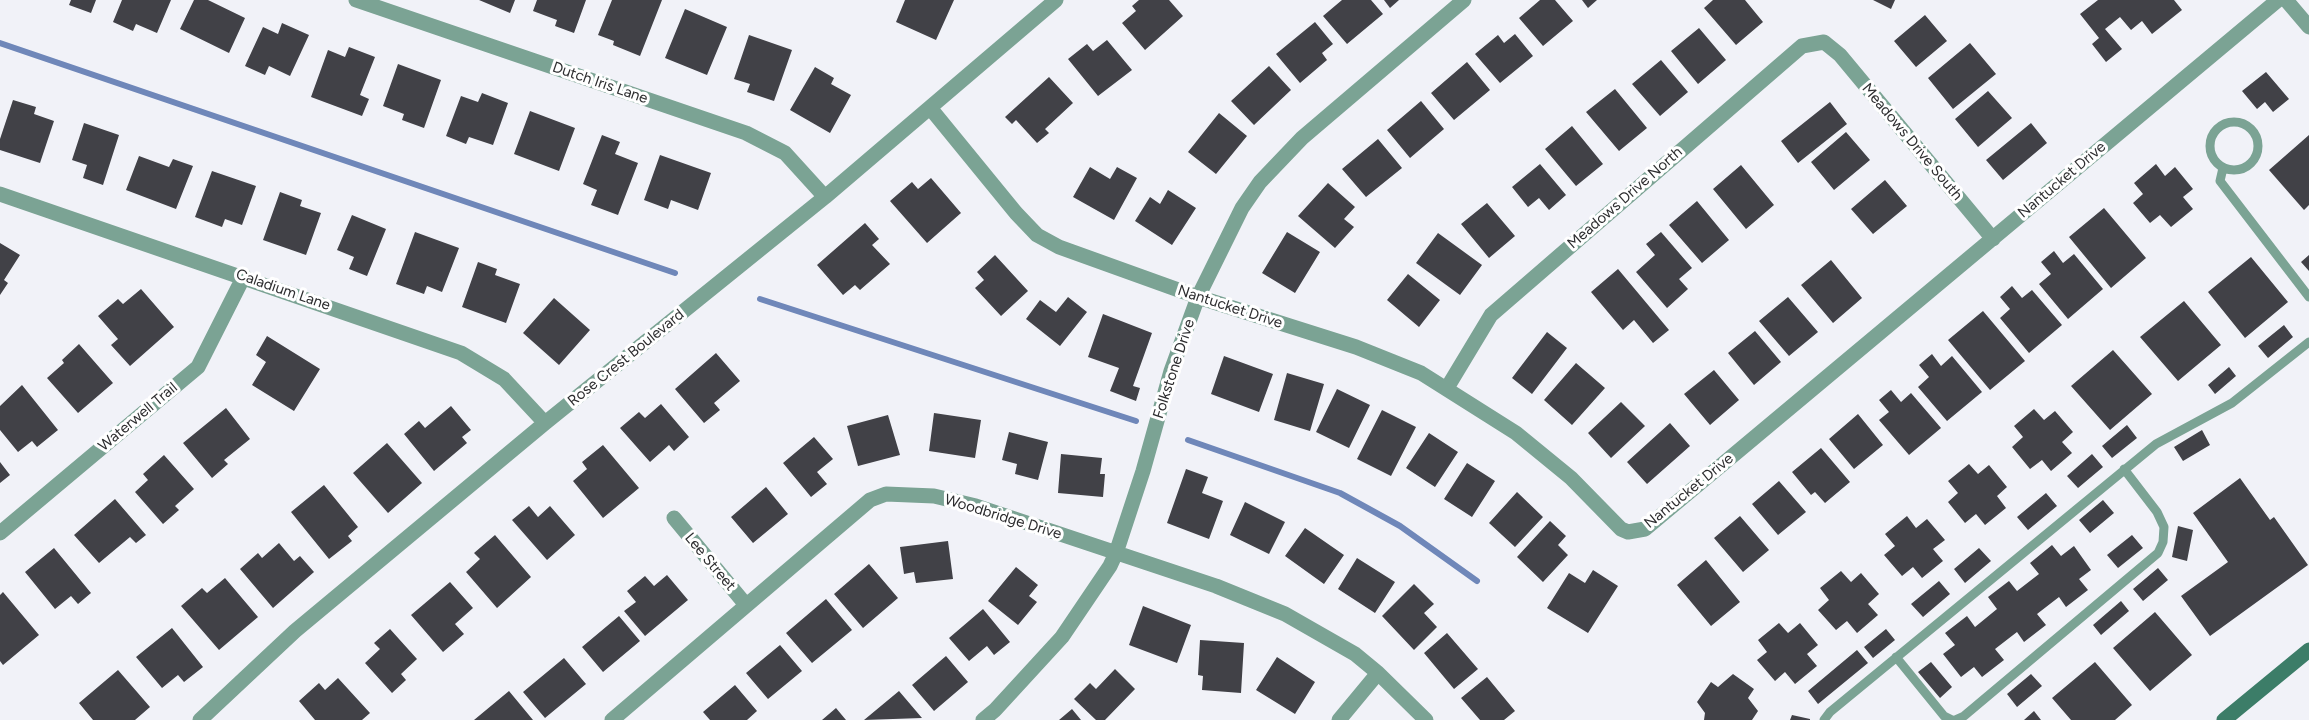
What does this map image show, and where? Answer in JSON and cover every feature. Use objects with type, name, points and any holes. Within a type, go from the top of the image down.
[{"type":"main road","points":[[2224,720],[2309,650]]},
{"type":"street","name":"Dutch Iris Lane","points":[[356,0],[746,133],[785,153],[825,197]]},
{"type":"street","name":"Rose Crest Boulevard","points":[[200,720],[295,631],[544,423],[825,197],[931,109],[1056,0]]},
{"type":"street","name":"Folkstone Drive","points":[[983,720],[995,710],[1062,636],[1116,553],[1143,471],[1171,371],[1198,297],[1242,208],[1260,182],[1302,138],[1464,0]]},
{"type":"street","name":"Nantucket Drive","points":[[931,109],[1037,235],[1059,248],[1198,297],[1356,347],[1421,373],[1516,433],[1571,478],[1621,529],[1628,532],[1645,529],[2278,0]]},
{"type":"street","points":[[2286,0],[2309,27]]},
{"type":"street","name":"Meadows Drive North","points":[[1447,388],[1491,315],[1534,276],[1802,46],[1824,42],[1830,46]]},
{"type":"street","name":"Meadows Drive South","points":[[1830,46],[1840,55],[1993,239]]},
{"type":"street","name":"Caladium Lane","points":[[0,194],[461,352],[504,379],[544,423]]},
{"type":"street","name":"Waterwell Trail","points":[[0,533],[198,367],[244,276]]},
{"type":"street","name":"Woodbridge Drive","points":[[612,720],[870,500],[886,494],[934,496],[976,506],[1216,586],[1286,614],[1354,654],[1378,673],[1426,720]]},
{"type":"street","name":"Lee Street","points":[[674,518],[746,605]]},
{"type":"street","points":[[1339,720],[1378,673]]},
{"type":"lane","points":[[2225,123],[2241,123],[2248,126],[2257,139],[2257,155],[2247,167],[2239,170],[2223,168],[2212,157],[2209,141],[2218,127],[2225,123]]},
{"type":"lane","points":[[2223,168],[2220,181],[2309,297]]},
{"type":"lane","points":[[1824,720],[1830,712],[1896,657],[2156,444],[2232,403],[2309,342]]},
{"type":"lane","points":[[1896,657],[1944,716],[1953,720],[1964,717],[2158,553],[2163,542],[2164,527],[2157,512],[2124,469]]},
{"type":"building","points":[[71,0],[96,0],[91,13],[69,5]]},
{"type":"building","points":[[122,0],[171,0],[157,33],[136,24],[133,31],[113,22]]},
{"type":"building","points":[[194,0],[208,0],[245,18],[229,53],[180,29]]},
{"type":"building","points":[[479,0],[515,0],[510,13]]},
{"type":"building","points":[[537,0],[586,0],[574,33],[555,26],[557,20],[533,11]]},
{"type":"building","points":[[612,0],[662,0],[640,56],[613,45],[614,41],[598,35]]},
{"type":"building","points":[[905,0],[954,0],[936,40],[896,22]]},
{"type":"building","points":[[1139,0],[1169,0],[1183,16],[1145,50],[1122,23],[1136,11],[1132,6]]},
{"type":"building","points":[[1342,0],[1371,0],[1383,14],[1347,44],[1323,16]]},
{"type":"building","points":[[1384,0],[1399,0],[1390,8]]},
{"type":"building","points":[[1540,0],[1555,0],[1573,21],[1543,46],[1519,18]]},
{"type":"building","points":[[1582,0],[1597,0],[1588,8]]},
{"type":"building","points":[[1713,0],[1745,0],[1763,22],[1736,45],[1704,8]]},
{"type":"building","points":[[1873,0],[1895,0],[1891,9]]},
{"type":"building","points":[[2098,0],[2174,0],[2182,10],[2152,34],[2142,21],[2131,30],[2120,17],[2105,29],[2122,49],[2106,62],[2092,44],[2099,38],[2080,14]]},
{"type":"building","points":[[685,9],[727,27],[707,75],[665,58]]},
{"type":"building","points":[[1925,15],[1947,41],[1916,67],[1894,41]]},
{"type":"building","points":[[1315,22],[1333,44],[1322,53],[1327,60],[1300,83],[1276,54]]},
{"type":"building","points":[[282,23],[309,35],[290,76],[269,66],[265,75],[245,66],[263,27],[278,34]]},
{"type":"building","points":[[1699,28],[1726,60],[1698,84],[1671,51]]},
{"type":"building","points":[[1515,34],[1533,56],[1500,83],[1475,54],[1498,35],[1504,43]]},
{"type":"building","points":[[749,35],[792,50],[774,101],[747,92],[750,84],[734,79]]},
{"type":"building","points":[[1107,40],[1132,70],[1098,96],[1068,59],[1087,44],[1093,51]]},
{"type":"building","points":[[1970,43],[1996,74],[1953,109],[1928,78]]},
{"type":"building","points":[[349,47],[375,57],[360,95],[369,99],[362,116],[311,97],[328,50],[345,57]]},
{"type":"building","points":[[1661,60],[1688,92],[1660,116],[1632,84]]},
{"type":"building","points":[[1467,62],[1490,90],[1454,120],[1431,93]]},
{"type":"building","points":[[398,64],[441,80],[424,128],[402,120],[404,114],[383,106]]},
{"type":"building","points":[[1269,66],[1291,90],[1254,125],[1231,101]]},
{"type":"building","points":[[815,67],[834,78],[831,84],[851,95],[830,133],[790,110]]},
{"type":"building","points":[[2266,72],[2289,99],[2273,112],[2265,102],[2257,109],[2242,91]]},
{"type":"building","points":[[1049,77],[1073,103],[1045,129],[1049,133],[1037,143],[1016,120],[1012,124],[1005,117]]},
{"type":"building","points":[[1615,89],[1647,128],[1619,151],[1586,112]]},
{"type":"building","points":[[1988,91],[2012,118],[1978,147],[1955,119]]},
{"type":"building","points":[[482,93],[508,103],[493,145],[469,137],[466,144],[446,136],[461,96],[478,102]]},
{"type":"building","points":[[13,100],[36,107],[34,114],[54,121],[40,163],[0,150],[0,139]]},
{"type":"building","points":[[1421,101],[1444,129],[1410,158],[1387,130]]},
{"type":"building","points":[[1830,102],[1847,124],[1798,163],[1781,141]]},
{"type":"building","points":[[530,111],[575,128],[559,171],[514,154]]},
{"type":"building","points":[[1219,113],[1247,136],[1216,174],[1188,152]]},
{"type":"building","points":[[84,123],[119,135],[103,185],[83,178],[87,165],[72,160]]},
{"type":"building","points":[[2031,123],[2047,143],[2003,180],[1986,160]]},
{"type":"building","points":[[1572,126],[1603,164],[1576,186],[1545,149]]},
{"type":"building","points":[[1846,132],[1870,160],[1834,190],[1811,162]]},
{"type":"building","points":[[602,135],[620,142],[615,154],[638,163],[618,215],[591,205],[597,190],[583,184]]},
{"type":"building","points":[[2309,135],[2309,205],[2304,210],[2269,170]]},
{"type":"building","points":[[1378,139],[1402,168],[1366,197],[1342,169]]},
{"type":"building","points":[[660,155],[711,173],[698,210],[671,200],[668,209],[644,200]]},
{"type":"building","points":[[139,156],[169,167],[173,159],[193,166],[176,209],[126,190]]},
{"type":"building","points":[[1540,164],[1566,195],[1549,210],[1539,198],[1528,207],[1512,187]]},
{"type":"building","points":[[2156,164],[2165,176],[2175,167],[2193,189],[2183,197],[2193,209],[2171,227],[2160,215],[2150,223],[2133,203],[2143,194],[2134,183]]},
{"type":"building","points":[[1741,165],[1774,205],[1746,229],[1713,189]]},
{"type":"building","points":[[1090,167],[1110,179],[1117,167],[1137,178],[1114,220],[1073,197]]},
{"type":"building","points":[[212,171],[256,186],[242,225],[225,219],[222,227],[195,217]]},
{"type":"building","points":[[931,178],[961,213],[927,243],[890,201],[912,182],[918,189]]},
{"type":"building","points":[[1885,180],[1907,206],[1873,234],[1851,209]]},
{"type":"building","points":[[1328,183],[1355,207],[1344,219],[1354,227],[1335,248],[1298,216]]},
{"type":"building","points":[[1168,190],[1196,208],[1172,245],[1135,221],[1150,197],[1160,204]]},
{"type":"building","points":[[280,192],[302,200],[300,206],[321,213],[306,255],[263,240]]},
{"type":"building","points":[[1697,201],[1729,240],[1702,263],[1669,225]]},
{"type":"building","points":[[1487,203],[1515,236],[1489,258],[1461,224]]},
{"type":"building","points":[[2104,208],[2146,258],[2111,288],[2069,237]]},
{"type":"building","points":[[352,215],[386,229],[367,276],[349,269],[354,257],[337,250]]},
{"type":"building","points":[[865,223],[879,239],[872,245],[890,264],[860,290],[855,285],[843,295],[817,265]]},
{"type":"building","points":[[415,232],[459,248],[442,292],[427,286],[424,294],[396,284]]},
{"type":"building","points":[[1287,232],[1320,252],[1295,293],[1262,273]]},
{"type":"building","points":[[1661,232],[1692,268],[1679,279],[1688,289],[1667,308],[1636,272],[1655,255],[1646,244]]},
{"type":"building","points":[[1438,233],[1482,265],[1460,295],[1416,263]]},
{"type":"building","points":[[0,243],[20,255],[4,280],[8,283],[0,295]]},
{"type":"building","points":[[2054,251],[2063,263],[2074,254],[2103,289],[2068,319],[2039,284],[2051,274],[2041,262]]},
{"type":"building","points":[[995,255],[1028,291],[1001,316],[975,288],[984,280],[977,272]]},
{"type":"building","points":[[2309,255],[2309,271],[2301,262]]},
{"type":"building","points":[[2251,257],[2288,302],[2245,338],[2208,292]]},
{"type":"building","points":[[1831,260],[1862,298],[1833,323],[1801,285]]},
{"type":"building","points":[[478,262],[497,269],[495,275],[520,284],[506,323],[462,307]]},
{"type":"building","points":[[1618,269],[1669,330],[1653,343],[1634,320],[1623,330],[1591,292]]},
{"type":"building","points":[[1408,274],[1440,300],[1419,327],[1387,300]]},
{"type":"building","points":[[2012,286],[2022,298],[2032,290],[2062,325],[2029,353],[2000,318],[2010,309],[2000,297]]},
{"type":"building","points":[[141,289],[174,327],[130,366],[111,345],[118,339],[98,316],[118,299],[123,304]]},
{"type":"building","points":[[1068,297],[1087,312],[1060,346],[1026,319],[1040,300],[1056,312]]},
{"type":"building","points":[[1788,297],[1818,332],[1789,356],[1759,321]]},
{"type":"building","points":[[554,298],[590,330],[559,365],[523,333]]},
{"type":"building","points":[[2184,301],[2221,345],[2178,381],[2140,337]]},
{"type":"building","points":[[1983,311],[2025,361],[1990,390],[1948,340]]},
{"type":"building","points":[[1103,314],[1152,333],[1133,386],[1140,388],[1136,401],[1110,391],[1119,368],[1088,357]]},
{"type":"building","points":[[2284,325],[2293,337],[2268,358],[2258,346]]},
{"type":"building","points":[[1755,331],[1781,362],[1754,385],[1728,353]]},
{"type":"building","points":[[1547,332],[1567,348],[1532,394],[1512,378]]},
{"type":"building","points":[[267,336],[320,369],[294,411],[252,385],[266,362],[256,355]]},
{"type":"building","points":[[79,344],[113,383],[78,413],[47,378],[64,363],[62,360]]},
{"type":"building","points":[[2113,350],[2152,394],[2110,430],[2071,386]]},
{"type":"building","points":[[716,353],[740,381],[714,403],[720,410],[704,423],[675,389]]},
{"type":"building","points":[[1932,354],[1941,366],[1952,356],[1982,392],[1947,421],[1918,387],[1929,377],[1919,365]]},
{"type":"building","points":[[1224,356],[1273,374],[1259,412],[1211,394]]},
{"type":"building","points":[[1576,363],[1605,388],[1572,425],[1544,400]]},
{"type":"building","points":[[2229,367],[2236,376],[2215,394],[2208,385]]},
{"type":"building","points":[[1714,370],[1739,400],[1710,425],[1684,394]]},
{"type":"building","points":[[1287,373],[1324,384],[1310,431],[1274,420]]},
{"type":"building","points":[[22,385],[58,430],[37,447],[32,441],[18,452],[0,430],[0,406]]},
{"type":"building","points":[[1337,389],[1370,405],[1349,448],[1316,432]]},
{"type":"building","points":[[1891,390],[1901,402],[1911,393],[1941,428],[1909,455],[1879,420],[1889,412],[1879,400]]},
{"type":"building","points":[[1621,402],[1645,426],[1611,458],[1588,433]]},
{"type":"building","points":[[661,404],[689,437],[674,451],[669,445],[650,462],[620,428],[639,412],[645,418]]},
{"type":"building","points":[[451,406],[471,430],[462,437],[467,443],[434,471],[404,434],[419,421],[425,428]]},
{"type":"building","points":[[226,408],[250,439],[224,460],[228,464],[212,478],[183,443]]},
{"type":"building","points":[[2034,409],[2044,420],[2055,411],[2073,432],[2062,442],[2072,453],[2051,471],[2042,460],[2030,469],[2012,447],[2023,437],[2014,426]]},
{"type":"building","points":[[1382,410],[1416,427],[1391,476],[1357,459]]},
{"type":"building","points":[[934,413],[981,420],[975,458],[929,451]]},
{"type":"building","points":[[1858,414],[1883,445],[1854,469],[1829,439]]},
{"type":"building","points":[[888,415],[900,455],[858,466],[847,426]]},
{"type":"building","points":[[1670,423],[1690,446],[1647,484],[1627,462]]},
{"type":"building","points":[[2127,425],[2137,438],[2112,458],[2102,446]]},
{"type":"building","points":[[2202,430],[2210,445],[2183,461],[2174,447]]},
{"type":"building","points":[[1009,432],[1048,442],[1038,480],[1015,474],[1017,464],[1002,460]]},
{"type":"building","points":[[1429,433],[1458,452],[1435,487],[1406,468]]},
{"type":"building","points":[[814,437],[833,459],[817,472],[827,484],[811,497],[783,463]]},
{"type":"building","points":[[387,443],[422,483],[388,513],[353,473]]},
{"type":"building","points":[[603,445],[639,488],[603,518],[573,481],[587,469],[582,462]]},
{"type":"building","points":[[1821,448],[1850,482],[1825,503],[1815,492],[1811,495],[1792,472]]},
{"type":"building","points":[[1061,454],[1102,458],[1100,474],[1105,474],[1103,497],[1058,493]]},
{"type":"building","points":[[2092,454],[2103,467],[2078,488],[2067,476]]},
{"type":"building","points":[[164,455],[194,489],[175,506],[179,510],[163,524],[135,492],[148,480],[143,474]]},
{"type":"building","points":[[0,462],[10,475],[0,483]]},
{"type":"building","points":[[1467,463],[1495,481],[1472,517],[1444,499]]},
{"type":"building","points":[[1969,464],[1978,474],[1989,465],[2007,487],[1997,496],[2006,508],[1985,525],[1976,514],[1965,523],[1948,502],[1958,493],[1948,481]]},
{"type":"building","points":[[1186,469],[1208,477],[1202,493],[1223,501],[1209,539],[1167,523]]},
{"type":"building","points":[[2240,478],[2270,520],[2274,517],[2308,565],[2210,636],[2181,596],[2228,562],[2193,513]]},
{"type":"building","points":[[1779,481],[1806,512],[1778,535],[1752,504]]},
{"type":"building","points":[[324,485],[358,527],[348,536],[352,541],[329,559],[291,512]]},
{"type":"building","points":[[766,487],[788,514],[753,543],[731,517]]},
{"type":"building","points":[[1517,492],[1543,517],[1515,547],[1489,523]]},
{"type":"building","points":[[2046,493],[2057,506],[2028,530],[2017,517]]},
{"type":"building","points":[[115,499],[146,535],[136,543],[130,537],[99,563],[74,535]]},
{"type":"building","points":[[2103,500],[2114,513],[2090,533],[2079,520]]},
{"type":"building","points":[[1245,502],[1285,522],[1269,554],[1230,535]]},
{"type":"building","points":[[529,506],[538,517],[550,506],[575,535],[547,560],[512,520]]},
{"type":"building","points":[[1740,516],[1769,550],[1743,572],[1714,538]]},
{"type":"building","points":[[1907,516],[1916,528],[1927,519],[1945,540],[1933,549],[1943,561],[1922,578],[1913,567],[1902,576],[1884,555],[1895,546],[1885,534]]},
{"type":"building","points":[[1550,521],[1566,536],[1558,545],[1568,555],[1543,582],[1517,557]]},
{"type":"building","points":[[2178,526],[2193,530],[2187,561],[2172,557]]},
{"type":"building","points":[[1305,528],[1344,555],[1324,584],[1285,556]]},
{"type":"building","points":[[495,535],[531,577],[497,608],[466,572],[480,559],[474,553]]},
{"type":"building","points":[[2132,535],[2143,548],[2118,568],[2107,555]]},
{"type":"building","points":[[948,541],[953,579],[916,583],[914,572],[904,574],[900,547]]},
{"type":"building","points":[[279,543],[294,561],[300,556],[314,572],[273,608],[240,569],[258,553],[262,558]]},
{"type":"building","points":[[2052,545],[2061,556],[2074,546],[2091,570],[2079,579],[2088,590],[2066,607],[2059,597],[2037,614],[2046,625],[2024,642],[2017,632],[1995,649],[2004,660],[1982,677],[1974,667],[1961,677],[1943,654],[1955,645],[1945,633],[1967,616],[1975,627],[1997,609],[1988,597],[2009,581],[2017,591],[2039,574],[2030,563]]},
{"type":"building","points":[[54,548],[91,593],[78,604],[71,596],[55,609],[25,572]]},
{"type":"building","points":[[1979,548],[1991,561],[1965,583],[1954,569]]},
{"type":"building","points":[[1357,558],[1395,582],[1375,613],[1338,589]]},
{"type":"building","points":[[1706,560],[1740,602],[1711,626],[1677,585]]},
{"type":"building","points":[[869,564],[898,598],[863,628],[834,594]]},
{"type":"building","points":[[1016,567],[1038,585],[1029,596],[1037,602],[1018,625],[988,601]]},
{"type":"building","points":[[2158,568],[2168,580],[2143,601],[2133,589]]},
{"type":"building","points":[[1593,570],[1618,586],[1588,633],[1547,608],[1569,573],[1585,583]]},
{"type":"building","points":[[1841,571],[1851,582],[1861,573],[1879,594],[1868,604],[1878,615],[1857,633],[1847,621],[1836,630],[1818,610],[1829,600],[1820,588]]},
{"type":"building","points":[[667,575],[688,600],[645,636],[624,611],[636,602],[627,591],[645,576],[654,586]]},
{"type":"building","points":[[225,578],[258,617],[219,650],[181,606],[202,588],[207,593]]},
{"type":"building","points":[[1939,581],[1950,594],[1923,617],[1911,604]]},
{"type":"building","points":[[450,582],[473,608],[455,624],[464,634],[443,652],[411,615]]},
{"type":"building","points":[[1414,584],[1434,604],[1424,613],[1437,627],[1414,650],[1382,616]]},
{"type":"building","points":[[3,592],[39,635],[3,665],[0,661],[0,595]]},
{"type":"building","points":[[826,599],[852,630],[812,663],[786,633]]},
{"type":"building","points":[[2121,601],[2129,611],[2101,635],[2093,625]]},
{"type":"building","points":[[1143,606],[1191,625],[1177,663],[1129,645]]},
{"type":"building","points":[[983,609],[1010,642],[994,655],[987,646],[969,661],[949,638]]},
{"type":"building","points":[[2155,612],[2192,655],[2150,691],[2113,648]]},
{"type":"building","points":[[619,616],[640,641],[603,672],[582,647]]},
{"type":"building","points":[[1779,623],[1788,633],[1800,623],[1818,645],[1807,654],[1817,666],[1795,684],[1785,672],[1775,681],[1757,660],[1767,652],[1758,640]]},
{"type":"building","points":[[172,628],[203,667],[184,682],[178,675],[162,688],[136,657]]},
{"type":"building","points":[[390,629],[417,659],[401,674],[406,680],[392,693],[365,663],[380,649],[374,643]]},
{"type":"building","points":[[1886,629],[1895,640],[1873,658],[1864,647]]},
{"type":"building","points":[[1447,633],[1478,669],[1454,689],[1424,653]]},
{"type":"building","points":[[1200,640],[1244,643],[1241,693],[1202,690],[1203,676],[1198,675]]},
{"type":"building","points":[[780,645],[802,671],[768,699],[746,673]]},
{"type":"building","points":[[1857,650],[1868,663],[1818,704],[1808,691]]},
{"type":"building","points":[[946,656],[968,682],[934,711],[912,685]]},
{"type":"building","points":[[1277,657],[1315,682],[1295,714],[1256,690]]},
{"type":"building","points":[[564,658],[586,684],[545,718],[523,692]]},
{"type":"building","points":[[1931,662],[1952,687],[1940,698],[1918,672]]},
{"type":"building","points":[[2095,662],[2132,705],[2115,720],[2071,720],[2052,698]]},
{"type":"building","points":[[1115,669],[1135,689],[1105,720],[1096,720],[1074,699],[1090,683],[1096,689]]},
{"type":"building","points":[[118,670],[150,707],[135,720],[93,720],[79,703]]},
{"type":"building","points":[[1733,674],[1754,689],[1748,698],[1758,711],[1752,720],[1704,720],[1705,713],[1697,702],[1711,682],[1718,687]]},
{"type":"building","points":[[2031,674],[2042,686],[2017,707],[2007,694]]},
{"type":"building","points":[[1487,677],[1515,711],[1504,720],[1480,720],[1461,698]]},
{"type":"building","points":[[338,678],[370,713],[362,720],[315,720],[299,701],[319,683],[325,690]]},
{"type":"building","points":[[735,685],[757,711],[747,720],[710,720],[703,712]]},
{"type":"building","points":[[509,691],[533,720],[474,720]]},
{"type":"building","points":[[899,691],[922,718],[864,720]]},
{"type":"building","points":[[836,708],[846,720],[822,720]]},
{"type":"building","points":[[1072,709],[1081,720],[1059,720]]},
{"type":"building","points":[[2034,711],[2041,720],[2024,720]]},
{"type":"building","points":[[1792,715],[1810,719],[1810,720],[1790,720]]},
{"type":"waterway","points":[[0,43],[675,273]]},
{"type":"waterway","points":[[760,299],[1136,421]]},
{"type":"waterway","points":[[1188,440],[1340,493],[1400,526],[1477,581]]}]
